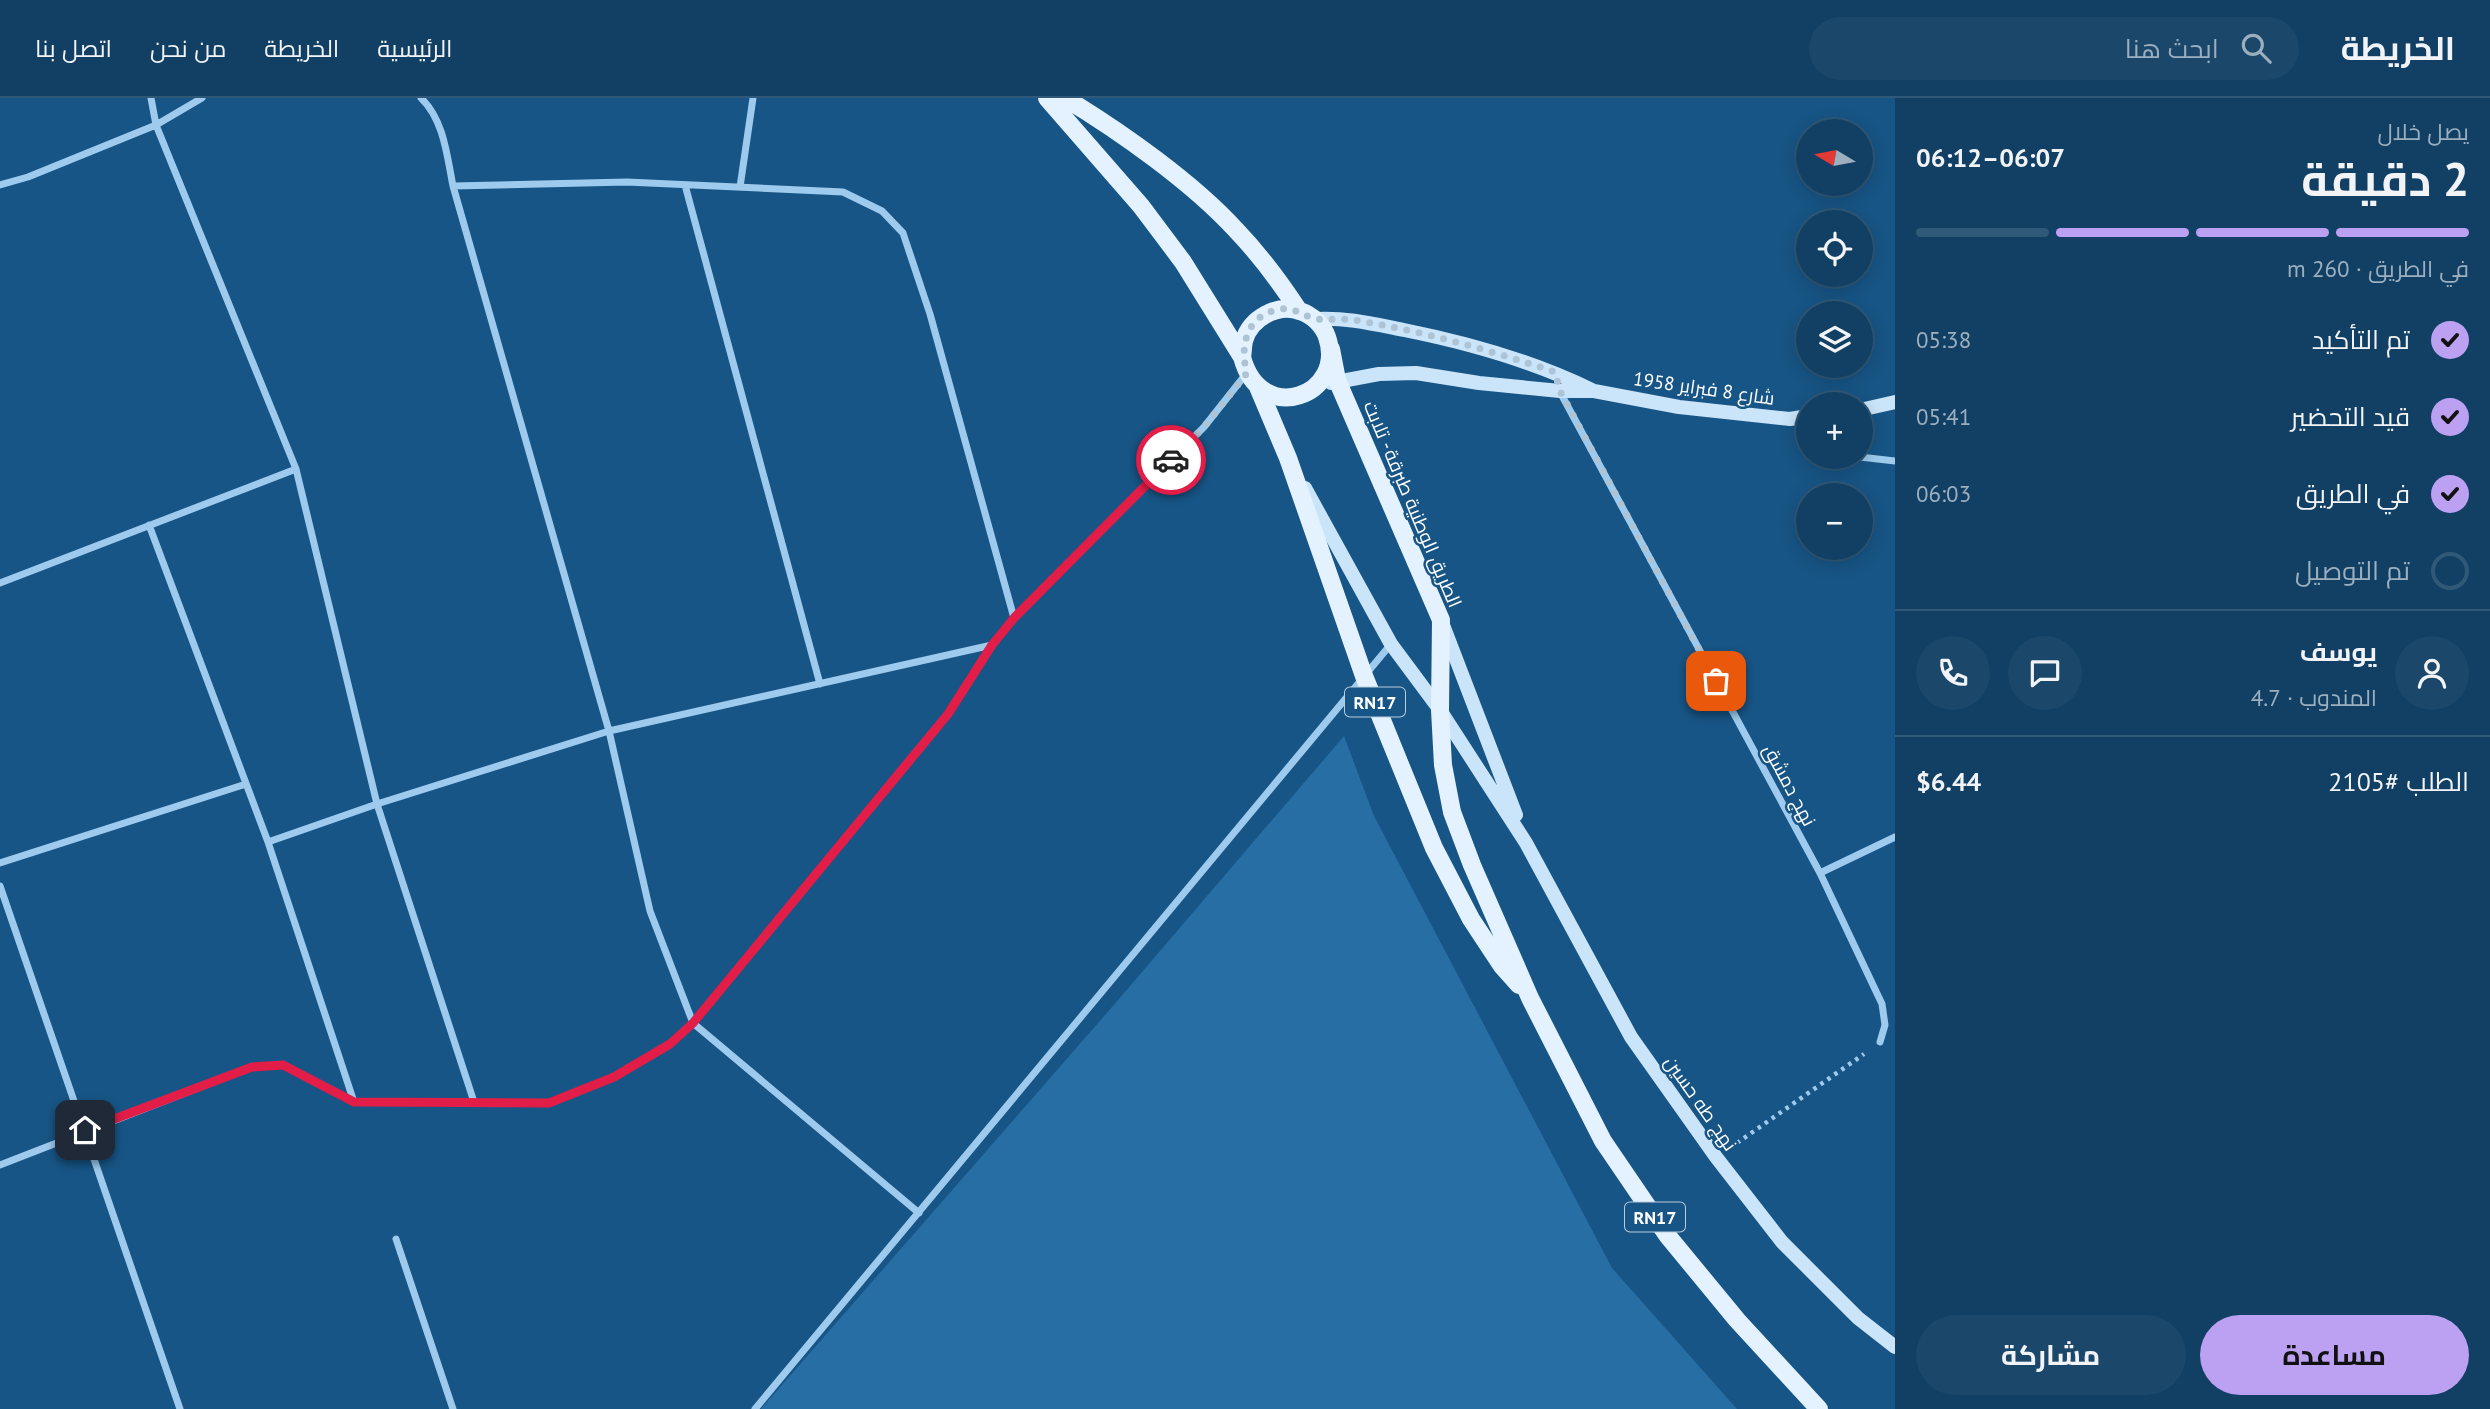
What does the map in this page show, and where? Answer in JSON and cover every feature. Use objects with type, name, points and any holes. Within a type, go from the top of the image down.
[{"type":"main road","name":"الطريق الوطنية طبرقة - تلابت","points":[[1047,98],[1141,206],[1183,262],[1249,373],[1288,458],[1364,676],[1440,860],[1471,919],[1502,966],[1530,998]]},
{"type":"main road","name":"RN17","points":[[1065,98],[1179,179],[1234,228],[1307,315],[1326,332],[1331,349]]},
{"type":"main road","points":[[1283,309],[1426,334],[1481,348],[1555,372],[1594,391],[1560,391],[1479,383],[1416,373],[1379,374],[1337,380],[1294,397],[1275,396],[1249,373],[1244,340],[1252,324],[1266,314],[1283,309]]},
{"type":"main road","name":"الطريق الوطنية طبرقة - تلابت","points":[[1331,349],[1337,380],[1441,620],[1440,710],[1443,765],[1452,812],[1530,998],[1603,1140],[1667,1235],[1737,1320],[1819,1409]]},
{"type":"main road","points":[[1312,390],[1329,365],[1331,349]]},
{"type":"main road","name":"شارع 8 فبراير 1958","points":[[1594,391],[1679,407],[1796,418]]},
{"type":"main road","points":[[1873,407],[1895,401]]},
{"type":"main road","points":[[1288,458],[1391,644],[1440,710],[1526,843]]},
{"type":"main road","points":[[1441,620],[1526,843]]},
{"type":"main road","name":"نهج طه حسين","points":[[1526,843],[1631,1037],[1716,1157],[1782,1242],[1858,1318],[1895,1347]]},
{"type":"street","points":[[151,98],[156,125],[296,469],[377,804],[474,1102]]},
{"type":"street","points":[[0,186],[156,125],[202,98]]},
{"type":"street","points":[[421,98],[431,107],[442,134],[453,186],[609,732],[650,911],[693,1023],[919,1213]]},
{"type":"street","points":[[740,187],[753,98]]},
{"type":"street","points":[[453,186],[627,182],[843,192],[882,211],[903,233],[930,314],[1014,618]]},
{"type":"street","points":[[685,185],[820,684]]},
{"type":"street","name":"نهج دمشق","points":[[1555,372],[1560,391],[1820,873],[1882,1004],[1885,1025],[1880,1042]]},
{"type":"street","points":[[0,1164],[252,1067],[283,1065],[354,1102],[549,1103],[614,1077],[670,1044],[693,1023],[948,714],[992,645],[1014,618],[1204,427],[1249,373]]},
{"type":"street","points":[[1790,419],[1796,422]]},
{"type":"street","points":[[1873,458],[1895,461]]},
{"type":"street","points":[[0,583],[296,469]]},
{"type":"street","points":[[149,525],[268,842],[354,1102]]},
{"type":"street","points":[[755,1409],[1391,644]]},
{"type":"street","points":[[268,842],[377,804],[609,732],[992,645]]},
{"type":"street","points":[[0,863],[246,784]]},
{"type":"street","points":[[1820,873],[1895,837]]},
{"type":"street","points":[[0,886],[180,1409]]},
{"type":"street","points":[[396,1239],[453,1409]]},
{"type":"path","points":[[1716,1157],[1880,1042]]},
{"type":"shaded area","points":[[1344,736],[1374,816],[1612,1268],[1737,1409],[761,1409],[1112,1007]]},
{"type":"way so far","points":[[1171,460],[1204,427],[1247,373],[1242,357],[1244,340],[1252,324],[1266,314],[1283,309],[1299,311],[1315,319],[1352,320],[1426,334],[1481,348],[1555,372],[1560,391],[1716,681]]},
{"type":"route","points":[[85,1130],[252,1067],[283,1065],[354,1102],[549,1103],[614,1077],[670,1044],[693,1023],[948,714],[992,645],[1014,618],[1171,460]]}]
